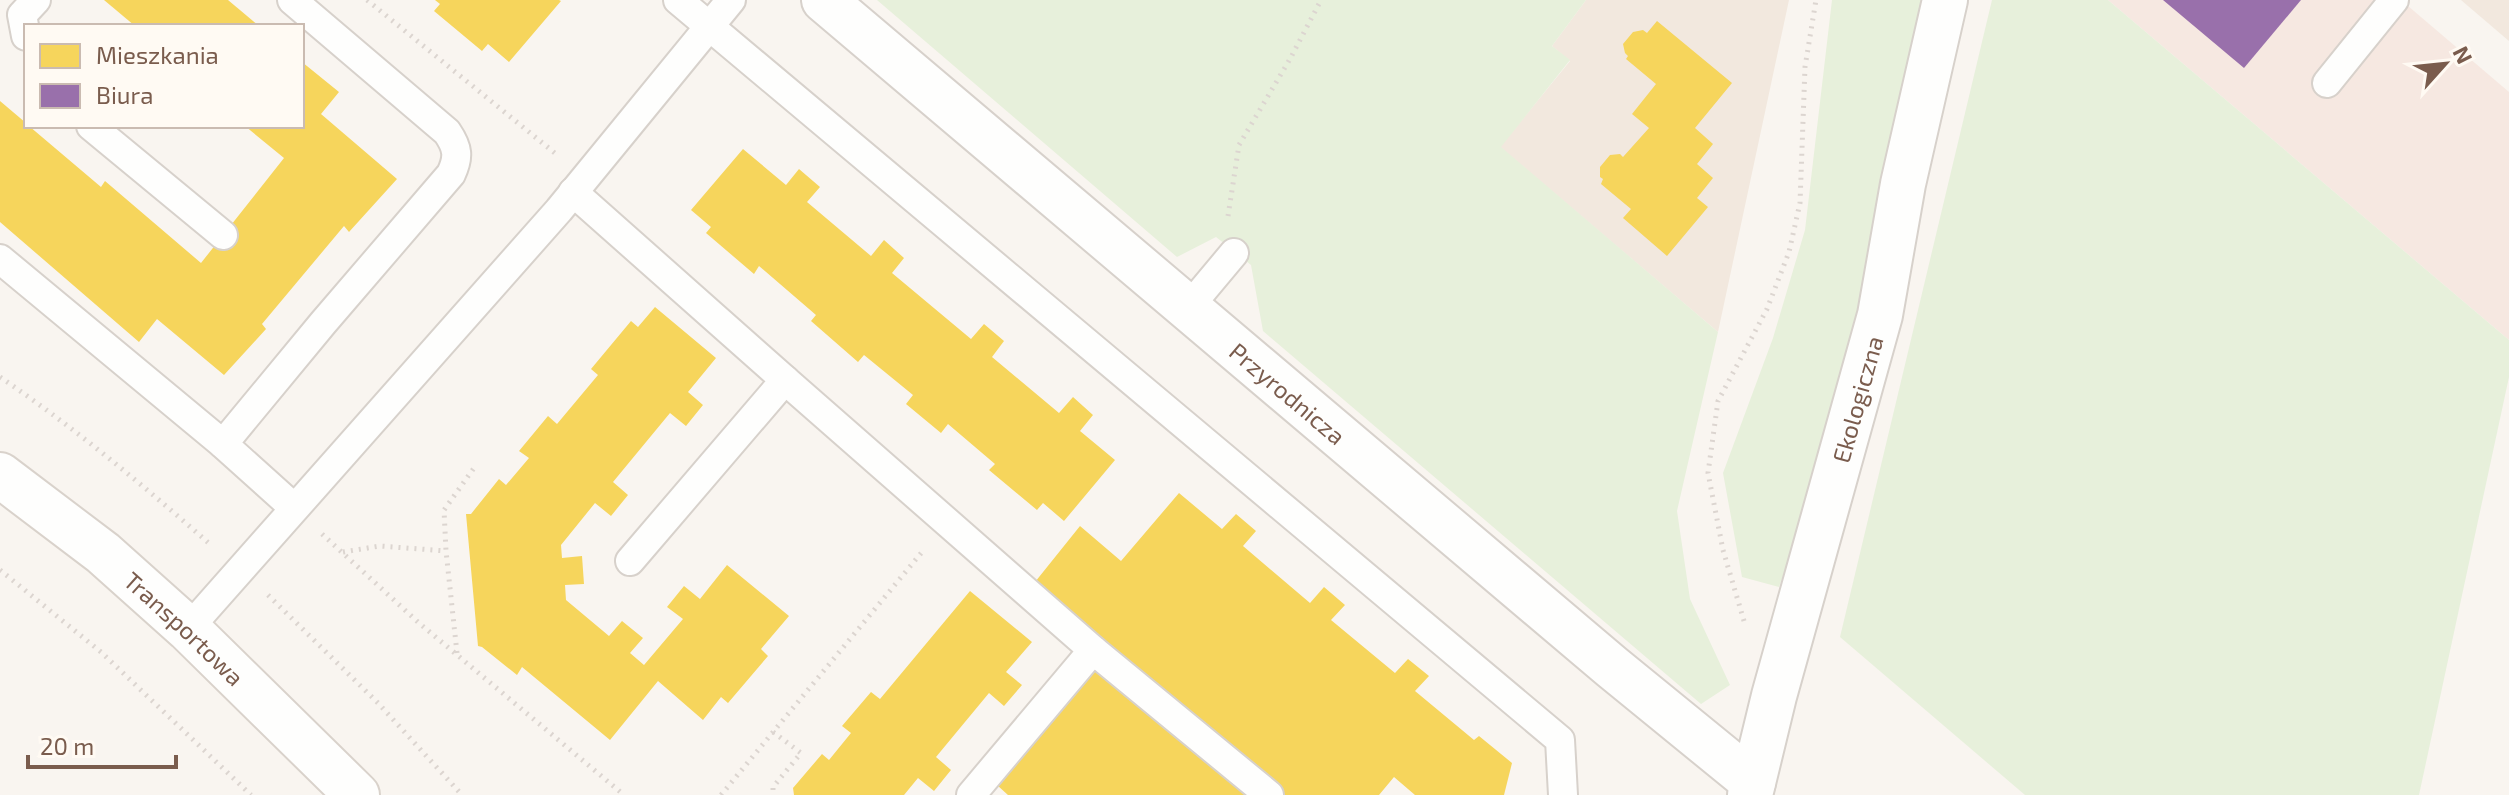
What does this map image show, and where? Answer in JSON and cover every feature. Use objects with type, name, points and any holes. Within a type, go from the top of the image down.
[{"type":"street","name":"Przyrodnicza","points":[[824,0],[1752,789]]},
{"type":"street","name":"Ekologiczna","points":[[1752,789],[1774,696],[1880,315],[1903,184],[1945,0]]},
{"type":"street","name":"Transportowa","points":[[0,475],[103,553],[188,629],[357,795]]},
{"type":"lane","points":[[24,26],[22,15],[36,0]]},
{"type":"lane","points":[[223,444],[451,174],[457,161],[457,146],[447,132],[292,0]]},
{"type":"lane","points":[[678,0],[1560,740],[1563,795]]},
{"type":"lane","points":[[188,629],[579,185],[731,0]]},
{"type":"lane","points":[[2327,83],[2394,0]]},
{"type":"lane","points":[[93,128],[223,235]]},
{"type":"lane","points":[[579,185],[785,380],[1093,650],[1269,795]]},
{"type":"lane","points":[[1188,308],[1234,253]]},
{"type":"lane","points":[[0,259],[223,444],[293,507]]},
{"type":"lane","points":[[630,561],[785,380]]},
{"type":"lane","points":[[971,795],[1093,650]]},
{"type":"path","points":[[367,0],[579,185]]},
{"type":"path","points":[[1234,253],[1228,214],[1239,145],[1321,0]]},
{"type":"path","points":[[1746,629],[1723,550],[1708,473],[1718,401],[1767,309],[1789,252],[1800,203],[1805,67],[1816,0]]},
{"type":"path","points":[[457,653],[444,510],[474,468]]},
{"type":"path","points":[[293,507],[457,653],[624,795]]},
{"type":"path","points":[[721,795],[947,522]]},
{"type":"path","points":[[342,552],[380,546],[446,551]]},
{"type":"path","points":[[0,570],[101,652],[251,795]]},
{"type":"path","points":[[773,732],[801,753],[773,787],[773,795]]},
{"type":"shaded area","points":[[1586,0],[1789,0],[1718,332],[1500,147],[1570,61],[1552,46]]},
{"type":"shaded area","points":[[2108,0],[2401,0],[2509,92],[2509,340]]},
{"type":"shaded area","points":[[2461,0],[2509,0],[2509,41]]},
{"type":"green space","points":[[877,0],[1586,0],[1552,46],[1570,60],[1501,147],[1718,332],[1677,511],[1690,599],[1730,685],[1701,704],[1263,331],[1251,265],[1216,237],[1177,257]]},
{"type":"green space","points":[[1832,0],[1926,0],[1844,398],[1779,587],[1742,577],[1723,473],[1773,338],[1805,230]]},
{"type":"green space","points":[[1992,0],[2108,0],[2509,340],[2509,377],[2419,795],[2025,795],[1840,637]]},
{"type":"building: Mieszkania","points":[[104,0],[228,0],[257,24],[133,24]]},
{"type":"building: Mieszkania","points":[[435,0],[561,1],[509,62],[488,44],[482,51],[434,11],[440,4]]},
{"type":"building: Mieszkania","points":[[1657,21],[1732,83],[1695,128],[1713,144],[1697,164],[1713,178],[1697,198],[1708,207],[1667,256],[1623,218],[1631,209],[1601,184],[1603,179],[1600,177],[1600,167],[1610,155],[1620,154],[1623,157],[1649,128],[1632,114],[1656,84],[1626,59],[1628,56],[1623,44],[1633,32],[1643,30],[1647,33]]},
{"type":"building: Mieszkania","points":[[304,64],[339,92],[321,114],[397,179],[349,232],[344,226],[262,324],[266,329],[224,375],[157,319],[139,342],[0,222],[0,101],[24,121],[24,128],[31,128],[101,187],[105,181],[201,263],[284,158],[247,128],[304,128]]},
{"type":"building: Mieszkania","points":[[743,149],[786,185],[799,169],[820,187],[807,202],[871,256],[884,240],[904,258],[892,273],[971,339],[984,324],[1004,341],[992,357],[1059,413],[1073,397],[1093,415],[1080,431],[1115,460],[1064,521],[1043,503],[1037,510],[989,470],[995,464],[948,424],[941,433],[906,404],[913,395],[864,355],[858,362],[811,321],[816,315],[759,266],[754,274],[706,233],[711,227],[691,210]]},
{"type":"building: Mieszkania","points":[[655,307],[716,358],[688,392],[703,405],[686,426],[670,413],[613,482],[628,495],[611,516],[595,503],[561,545],[562,558],[582,556],[584,584],[565,585],[566,600],[609,636],[622,621],[643,638],[630,653],[644,665],[683,619],[667,607],[684,586],[700,599],[727,565],[789,616],[761,649],[768,656],[728,703],[721,697],[703,720],[658,681],[610,740],[522,667],[517,675],[478,646],[466,514],[471,514],[499,479],[506,485],[529,458],[519,451],[548,416],[557,424],[598,375],[591,369],[631,321],[638,327]]},
{"type":"building: Mieszkania","points":[[1179,493],[1222,529],[1236,514],[1256,531],[1243,546],[1310,603],[1324,587],[1345,605],[1331,620],[1395,673],[1408,659],[1429,676],[1415,691],[1474,740],[1479,736],[1512,763],[1504,795],[1415,795],[1394,777],[1379,795],[1008,795],[987,776],[971,773],[1084,639],[1027,592],[1080,526],[1121,561]]},
{"type":"building: Mieszkania","points":[[970,591],[1032,642],[1006,672],[1022,685],[1004,706],[989,693],[936,757],[951,770],[934,791],[918,778],[904,795],[794,795],[793,788],[822,754],[829,760],[851,733],[842,726],[871,692],[880,699]]},
{"type":"building: Biura","points":[[2163,0],[2301,0],[2244,68]]}]
